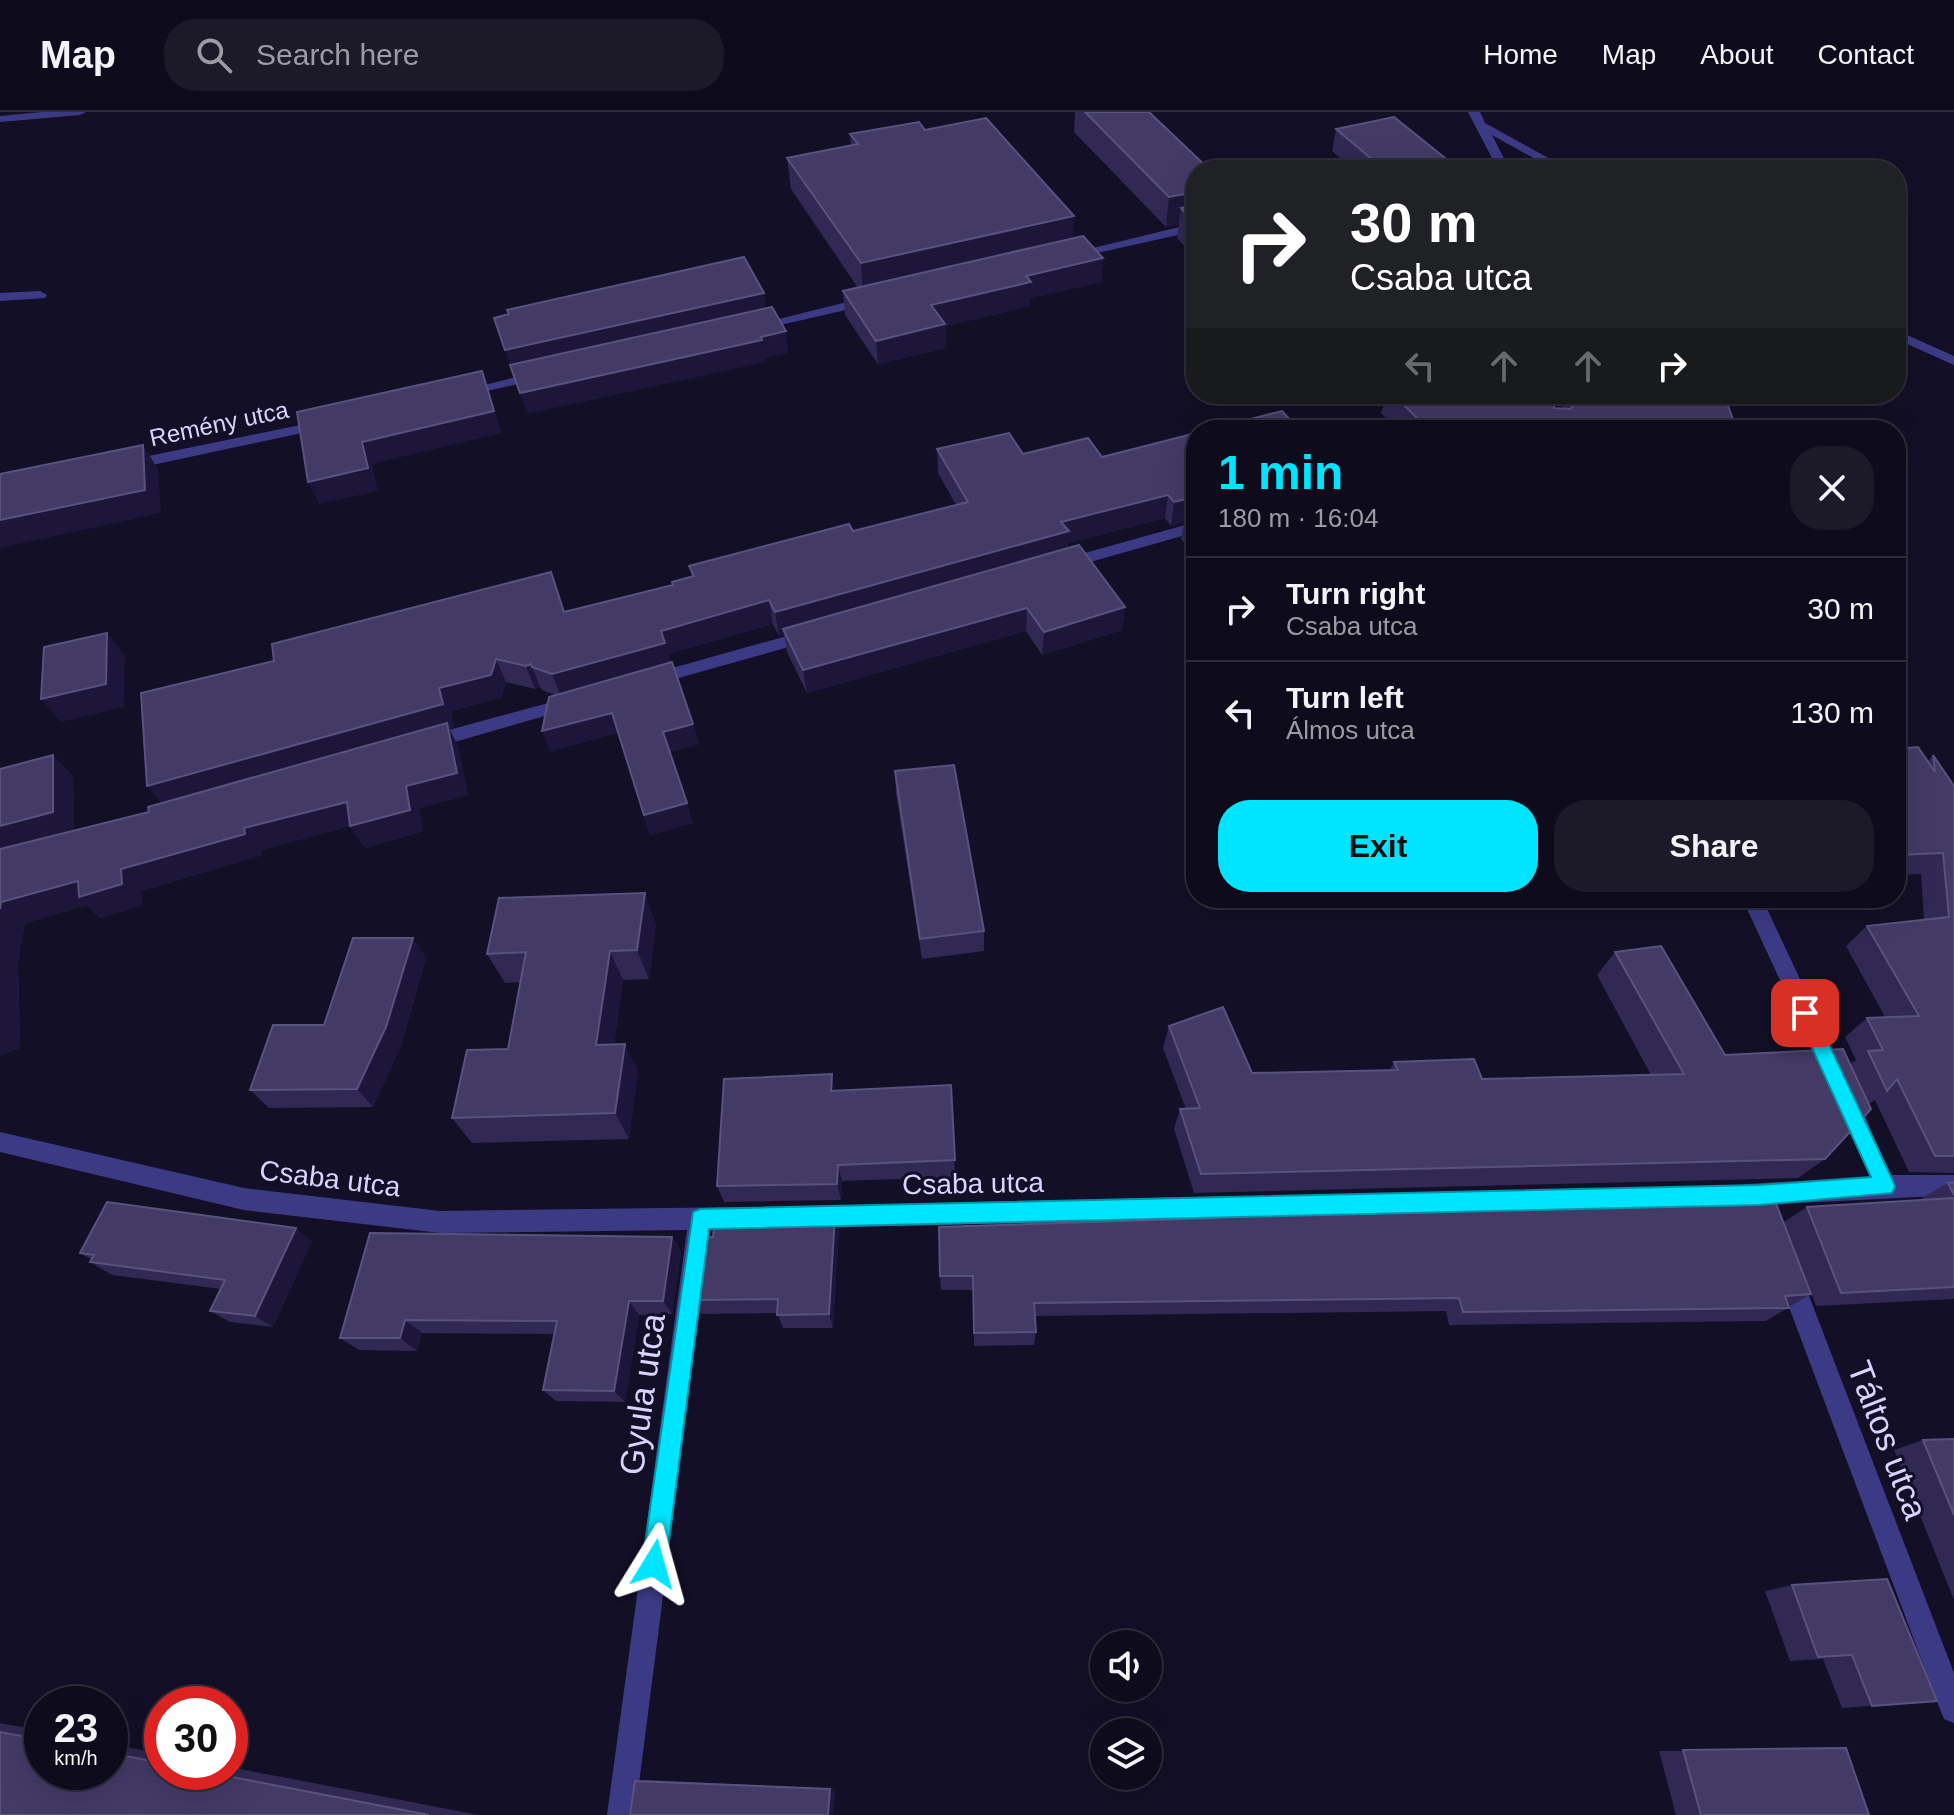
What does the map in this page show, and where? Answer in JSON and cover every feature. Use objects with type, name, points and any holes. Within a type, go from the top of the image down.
[{"type":"street","points":[[0,119],[80,112]]},
{"type":"street","points":[[1474,112],[1500,160]]},
{"type":"street","points":[[1481,125],[1546,160]]},
{"type":"street","points":[[1060,258],[1186,229]]},
{"type":"street","points":[[0,297],[40,295]]},
{"type":"street","points":[[741,329],[893,295]]},
{"type":"street","points":[[1906,339],[1954,361]]},
{"type":"street","points":[[446,396],[555,372]]},
{"type":"street","name":"Remény utca","points":[[107,470],[337,421]]},
{"type":"street","points":[[1045,570],[1186,530]]},
{"type":"street","points":[[636,684],[833,629]]},
{"type":"street","points":[[409,749],[590,697]]},
{"type":"street","points":[[1757,908],[1885,1186]]},
{"type":"street","name":"Csaba utca","points":[[0,1142],[244,1199],[440,1222],[763,1218]]},
{"type":"street","points":[[1728,1196],[1954,1185]]},
{"type":"street","points":[[1759,1195],[1770,1224]]},
{"type":"street","name":"Csaba utca","points":[[795,1217],[1253,1207]]},
{"type":"street","name":"Gyula utca","points":[[621,1815],[700,1219]]},
{"type":"street","name":"Táltos utca","points":[[1781,1254],[1954,1709]]},
{"type":"building","points":[[1085,112],[1149,112],[1199,160],[1186,160],[1186,194],[1169,197]]},
{"type":"building","points":[[1394,117],[1448,160],[1373,160],[1336,129]]},
{"type":"building","points":[[986,118],[1074,216],[861,263],[787,158],[858,144],[850,134],[919,122],[925,130]]},
{"type":"building","points":[[1083,236],[1103,258],[1026,276],[1031,282],[931,305],[945,324],[876,341],[843,291]]},
{"type":"building","points":[[744,257],[764,293],[505,350],[494,318],[509,314],[507,310]]},
{"type":"building","points":[[772,307],[786,331],[761,337],[762,340],[520,393],[510,365]]},
{"type":"building","points":[[482,371],[494,411],[362,442],[368,468],[308,482],[297,412]]},
{"type":"building","points":[[1403,404],[1554,404],[1554,408],[1570,409],[1573,404],[1727,404],[1733,420],[1444,420],[1419,420]]},
{"type":"building","points":[[1282,411],[1290,420],[1247,420]]},
{"type":"building","points":[[1009,433],[1023,454],[1088,438],[1102,457],[1186,436],[1186,499],[1174,502],[1168,495],[1061,522],[1069,531],[775,612],[769,600],[661,631],[665,643],[552,674],[531,664],[526,666],[496,659],[491,675],[439,688],[443,704],[147,786],[141,693],[274,661],[272,644],[551,572],[564,612],[673,585],[672,582],[694,576],[689,566],[849,524],[853,531],[968,502],[937,449]]},
{"type":"building","points":[[143,445],[145,490],[0,520],[0,474]]},
{"type":"building","points":[[1079,545],[1125,607],[1044,632],[1027,608],[803,670],[783,629]]},
{"type":"building","points":[[107,633],[106,684],[41,699],[44,647]]},
{"type":"building","points":[[672,662],[693,724],[663,732],[687,803],[644,815],[612,713],[542,731],[549,697]]},
{"type":"building","points":[[447,723],[457,773],[406,786],[410,810],[350,826],[347,802],[244,828],[245,834],[121,869],[122,884],[79,897],[78,881],[1,902],[0,909],[0,849],[149,812],[148,807]]},
{"type":"building","points":[[1918,747],[1935,772],[1933,755],[1954,786],[1954,1156],[1935,1156],[1897,1079],[1887,1091],[1868,1051],[1883,1050],[1867,1018],[1919,1016],[1867,926],[1949,917],[1943,853],[1906,855],[1906,748]]},
{"type":"building","points":[[53,755],[53,812],[0,826],[0,769]]},
{"type":"building","points":[[954,765],[984,931],[920,939],[895,771]]},
{"type":"building","points":[[645,893],[637,950],[610,951],[596,1045],[625,1044],[615,1113],[452,1118],[467,1050],[508,1049],[526,952],[487,954],[499,898]]},
{"type":"building","points":[[353,938],[413,938],[386,1027],[357,1089],[250,1090],[273,1025],[324,1025]]},
{"type":"building","points":[[1661,946],[1725,1055],[1843,1049],[1871,1109],[1825,1159],[1201,1174],[1180,1109],[1200,1108],[1169,1026],[1223,1007],[1252,1073],[1398,1070],[1394,1062],[1474,1059],[1482,1079],[1684,1074],[1615,952]]},
{"type":"building","points":[[832,1074],[831,1091],[951,1085],[955,1160],[838,1165],[837,1184],[717,1186],[724,1079]]},
{"type":"building","points":[[1772,1193],[1811,1294],[1785,1296],[1789,1308],[1463,1312],[1459,1298],[1034,1303],[1036,1332],[974,1333],[973,1276],[940,1276],[939,1227],[1214,1218],[1210,1206]]},
{"type":"building","points":[[1954,1198],[1954,1287],[1841,1293],[1807,1207]]},
{"type":"building","points":[[107,1202],[296,1228],[255,1316],[210,1311],[225,1280],[90,1262],[94,1255],[80,1253]]},
{"type":"building","points":[[835,1215],[829,1314],[777,1315],[778,1299],[694,1300],[702,1237],[713,1237],[715,1217]]},
{"type":"building","points":[[370,1233],[672,1237],[663,1301],[629,1301],[614,1391],[543,1390],[557,1321],[405,1320],[400,1338],[340,1338]]},
{"type":"building","points":[[1954,1439],[1954,1515],[1923,1440]]},
{"type":"building","points":[[1887,1579],[1937,1701],[1872,1706],[1852,1655],[1818,1657],[1792,1585]]},
{"type":"building","points":[[0,1732],[24,1737],[24,1790],[128,1790],[128,1756],[144,1760],[144,1790],[248,1790],[248,1780],[429,1815],[0,1815]]},
{"type":"building","points":[[1846,1748],[1869,1815],[1701,1815],[1683,1750]]},
{"type":"building","points":[[635,1781],[830,1789],[828,1815],[630,1815]]},
{"type":"route","points":[[654,1564],[700,1219],[1759,1195],[1885,1186],[1805,1013]]}]
